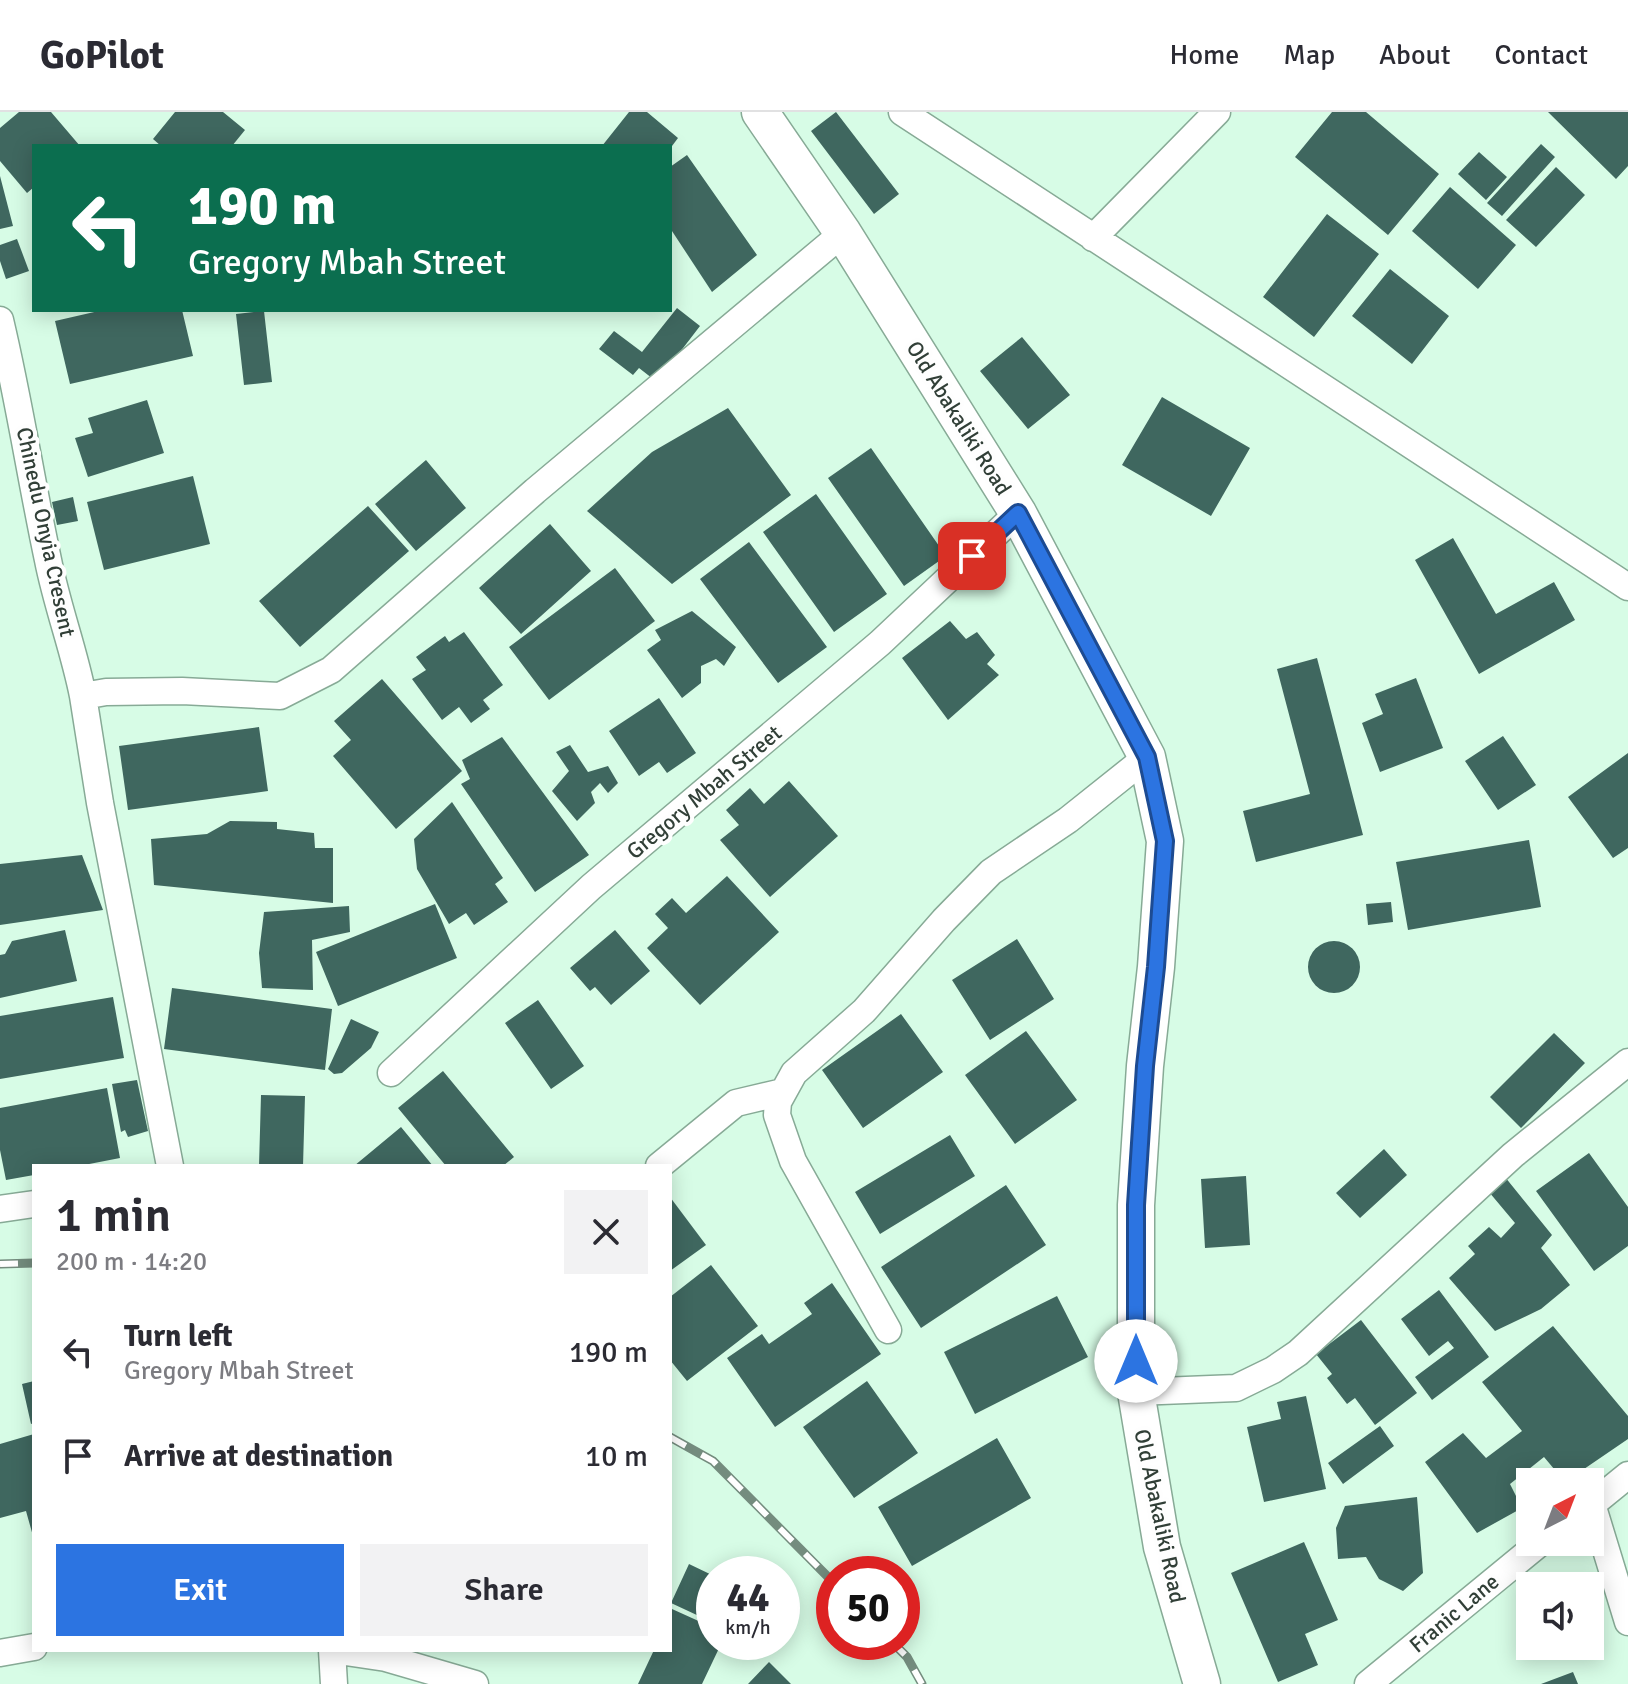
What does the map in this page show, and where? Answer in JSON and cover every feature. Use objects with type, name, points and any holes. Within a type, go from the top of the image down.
[{"type":"main road","name":"Old Abakaliki Road","points":[[760,112],[843,233],[1018,513],[1147,757],[1165,841],[1136,1205],[1136,1392],[1162,1547],[1202,1684]]},
{"type":"street","points":[[902,112],[1628,587]]},
{"type":"street","points":[[1093,238],[1217,112]]},
{"type":"street","points":[[83,696],[106,692],[182,691],[280,696],[331,670],[535,491],[843,233]]},
{"type":"street","name":"Chinedu Onyia Cresent","points":[[0,320],[49,563],[67,638],[76,660],[100,803],[170,1164]]},
{"type":"street","name":"Gregory Mbah Street","points":[[391,1073],[591,887],[880,643],[1018,513]]},
{"type":"street","points":[[888,1330],[793,1161],[777,1115],[778,1102],[794,1073],[864,1011],[991,872],[1068,820],[1147,757]]},
{"type":"street","points":[[1136,1392],[1236,1388],[1273,1370],[1298,1353],[1513,1155],[1628,1062]]},
{"type":"street","points":[[661,1164],[736,1103],[783,1092]]},
{"type":"street","points":[[0,1209],[32,1204]]},
{"type":"street","points":[[1604,1494],[1628,1475]]},
{"type":"street","points":[[1604,1546],[1628,1622]]},
{"type":"street","name":"Franic Lane","points":[[1368,1684],[1524,1556]]},
{"type":"street","points":[[0,1653],[32,1647]]},
{"type":"street","points":[[332,1652],[334,1684]]},
{"type":"street","points":[[346,1652],[386,1658],[475,1684]]},
{"type":"building","points":[[19,112],[51,112],[78,144],[32,144],[32,189],[27,193],[0,161],[0,128]]},
{"type":"building","points":[[175,112],[223,112],[245,130],[234,144],[159,144],[153,139]]},
{"type":"building","points":[[629,112],[647,112],[678,138],[672,146],[604,144]]},
{"type":"building","points":[[836,112],[899,194],[874,214],[811,131]]},
{"type":"building","points":[[1332,112],[1366,112],[1439,174],[1388,235],[1295,157]]},
{"type":"building","points":[[1548,112],[1628,112],[1628,166],[1616,179]]},
{"type":"building","points":[[1541,144],[1555,157],[1502,216],[1487,203]]},
{"type":"building","points":[[1479,152],[1507,177],[1486,200],[1458,174]]},
{"type":"building","points":[[687,155],[757,255],[712,292],[672,231],[672,166]]},
{"type":"building","points":[[1556,167],[1585,195],[1536,247],[1506,220]]},
{"type":"building","points":[[0,176],[13,226],[0,229]]},
{"type":"building","points":[[1450,187],[1516,245],[1478,289],[1412,231]]},
{"type":"building","points":[[1327,214],[1379,254],[1314,337],[1263,297]]},
{"type":"building","points":[[17,239],[29,271],[6,279],[0,261],[0,245]]},
{"type":"building","points":[[1390,269],[1449,316],[1412,364],[1352,316]]},
{"type":"building","points":[[677,308],[700,326],[657,382],[639,368],[633,375],[599,349],[614,331],[642,352]]},
{"type":"building","points":[[94,312],[182,312],[193,356],[70,384],[55,321]]},
{"type":"building","points":[[264,312],[272,382],[244,385],[236,314]]},
{"type":"building","points":[[1022,337],[1070,395],[1028,429],[980,371]]},
{"type":"building","points":[[1162,397],[1250,448],[1211,516],[1122,465]]},
{"type":"building","points":[[147,400],[164,453],[88,477],[75,438],[93,433],[88,418]]},
{"type":"building","points":[[728,408],[791,495],[672,584],[587,511],[652,452]]},
{"type":"building","points":[[871,448],[946,556],[904,586],[828,478]]},
{"type":"building","points":[[426,460],[466,508],[416,551],[375,504]]},
{"type":"building","points":[[193,476],[210,544],[104,570],[87,502]]},
{"type":"building","points":[[816,494],[887,594],[834,632],[763,532]]},
{"type":"building","points":[[73,497],[78,521],[57,525],[52,502]]},
{"type":"building","points":[[368,506],[409,551],[300,647],[259,601]]},
{"type":"building","points":[[550,524],[591,571],[521,634],[479,588]]},
{"type":"building","points":[[1453,538],[1496,614],[1554,582],[1575,620],[1479,674],[1415,560]]},
{"type":"building","points":[[749,542],[827,647],[778,683],[700,579]]},
{"type":"building","points":[[615,568],[655,621],[549,700],[509,647]]},
{"type":"building","points":[[692,611],[736,647],[724,666],[716,659],[701,666],[701,683],[682,698],[647,650],[661,640],[655,630]]},
{"type":"building","points":[[950,621],[966,639],[977,632],[995,655],[987,664],[999,675],[948,720],[902,658]]},
{"type":"building","points":[[464,632],[503,685],[483,700],[490,709],[471,723],[459,707],[442,720],[412,679],[426,670],[416,657],[445,636],[449,642]]},
{"type":"building","points":[[1317,658],[1363,835],[1256,862],[1243,811],[1310,794],[1277,669]]},
{"type":"building","points":[[1416,678],[1443,748],[1380,772],[1362,723],[1383,714],[1375,694]]},
{"type":"building","points":[[382,679],[462,771],[396,829],[333,756],[351,740],[334,721]]},
{"type":"building","points":[[659,698],[696,753],[667,773],[659,762],[639,776],[609,731]]},
{"type":"building","points":[[259,727],[268,791],[128,810],[119,746]]},
{"type":"building","points":[[1503,736],[1536,785],[1498,810],[1465,761]]},
{"type":"building","points":[[502,737],[589,855],[535,892],[461,784],[470,779],[462,760]]},
{"type":"building","points":[[570,745],[588,772],[608,766],[618,783],[608,793],[600,783],[591,792],[595,803],[577,821],[552,791],[569,771],[556,752]]},
{"type":"building","points":[[1628,753],[1628,848],[1613,858],[1568,797]]},
{"type":"building","points":[[789,781],[838,836],[770,897],[720,840],[739,825],[726,810],[750,788],[764,804]]},
{"type":"building","points":[[452,802],[503,878],[495,884],[508,902],[474,925],[466,913],[449,924],[417,869],[414,839]]},
{"type":"building","points":[[230,821],[277,822],[277,829],[314,833],[315,848],[333,848],[333,903],[154,885],[151,839],[207,834]]},
{"type":"building","points":[[1529,840],[1541,907],[1408,930],[1396,862]]},
{"type":"building","points":[[82,855],[103,910],[0,925],[0,864]]},
{"type":"building","points":[[727,876],[779,932],[700,1005],[647,948],[668,928],[655,914],[672,898],[686,913]]},
{"type":"building","points":[[1391,902],[1393,922],[1368,925],[1366,904]]},
{"type":"building","points":[[435,904],[457,958],[338,1006],[316,952]]},
{"type":"building","points":[[349,906],[350,932],[312,940],[313,990],[262,988],[259,953],[264,912]]},
{"type":"building","points":[[65,930],[77,981],[0,998],[0,955],[5,954],[12,941]]},
{"type":"building","points":[[615,930],[650,971],[611,1005],[595,987],[590,991],[570,968]]},
{"type":"building","points":[[1017,939],[1054,999],[990,1040],[952,980]]},
{"type":"building","points":[[1334,941],[1353,948],[1360,967],[1353,986],[1334,993],[1315,986],[1308,967],[1315,948]]},
{"type":"building","points":[[172,988],[332,1009],[325,1070],[164,1049]]},
{"type":"building","points":[[113,997],[124,1058],[0,1079],[0,1016]]},
{"type":"building","points":[[538,1000],[584,1066],[551,1089],[505,1023]]},
{"type":"building","points":[[901,1014],[943,1072],[863,1128],[822,1070]]},
{"type":"building","points":[[351,1019],[379,1032],[371,1048],[342,1073],[334,1074],[328,1069]]},
{"type":"building","points":[[1026,1031],[1077,1100],[1015,1144],[965,1075]]},
{"type":"building","points":[[1554,1033],[1585,1063],[1521,1128],[1490,1097]]},
{"type":"building","points":[[443,1071],[514,1157],[505,1164],[444,1164],[398,1108]]},
{"type":"building","points":[[137,1080],[148,1131],[128,1137],[125,1130],[121,1132],[112,1084]]},
{"type":"building","points":[[107,1088],[120,1158],[89,1164],[32,1164],[32,1175],[6,1180],[0,1150],[0,1108]]},
{"type":"building","points":[[261,1095],[305,1096],[303,1164],[259,1164]]},
{"type":"building","points":[[401,1127],[431,1164],[356,1164]]},
{"type":"building","points":[[950,1135],[975,1176],[880,1234],[855,1192]]},
{"type":"building","points":[[1384,1149],[1407,1175],[1360,1218],[1336,1193]]},
{"type":"building","points":[[1589,1153],[1628,1207],[1628,1246],[1594,1271],[1536,1191]]},
{"type":"building","points":[[1246,1176],[1250,1245],[1205,1248],[1201,1179]]},
{"type":"building","points":[[1505,1177],[1552,1235],[1541,1248],[1570,1285],[1541,1309],[1495,1331],[1449,1278],[1475,1254],[1468,1246],[1489,1227],[1501,1238],[1515,1223],[1489,1192]]},
{"type":"building","points":[[1006,1185],[1046,1245],[921,1328],[881,1267]]},
{"type":"building","points":[[672,1200],[706,1245],[672,1270]]},
{"type":"building","points":[[711,1265],[758,1326],[687,1381],[672,1362],[672,1295]]},
{"type":"building","points":[[832,1283],[881,1354],[775,1427],[727,1358],[762,1334],[769,1344],[812,1314],[804,1303]]},
{"type":"building","points":[[1439,1290],[1489,1357],[1432,1400],[1415,1377],[1454,1348],[1448,1341],[1429,1356],[1401,1319]]},
{"type":"building","points":[[1057,1296],[1088,1357],[975,1414],[944,1352]]},
{"type":"building","points":[[1361,1320],[1417,1393],[1375,1425],[1355,1398],[1347,1404],[1327,1378],[1332,1374],[1316,1354]]},
{"type":"building","points":[[1553,1326],[1628,1416],[1628,1439],[1586,1468],[1553,1468],[1544,1457],[1530,1468],[1516,1468],[1516,1479],[1510,1484],[1516,1496],[1516,1511],[1477,1533],[1425,1462],[1463,1433],[1486,1458],[1522,1431],[1482,1382]]},
{"type":"building","points":[[867,1381],[918,1453],[854,1498],[803,1427]]},
{"type":"building","points":[[32,1382],[31,1424],[22,1384]]},
{"type":"building","points":[[1306,1396],[1326,1489],[1264,1502],[1247,1427],[1281,1419],[1277,1402]]},
{"type":"building","points":[[1380,1426],[1394,1446],[1343,1484],[1328,1463]]},
{"type":"building","points":[[32,1435],[32,1532],[26,1511],[0,1518],[0,1444]]},
{"type":"building","points":[[997,1438],[1031,1498],[920,1561],[920,1556],[906,1556],[878,1507]]},
{"type":"building","points":[[1417,1497],[1423,1573],[1403,1591],[1379,1579],[1366,1557],[1338,1559],[1336,1528],[1345,1506]]},
{"type":"building","points":[[1304,1542],[1338,1620],[1305,1634],[1318,1665],[1278,1682],[1231,1573]]},
{"type":"building","points":[[689,1564],[696,1567],[696,1615],[672,1603]]},
{"type":"building","points":[[672,1609],[696,1620],[696,1660],[713,1660],[702,1684],[638,1684],[653,1652],[672,1652]]},
{"type":"building","points":[[769,1662],[791,1684],[748,1684]]},
{"type":"building","points":[[1573,1672],[1578,1684],[1541,1684]]},
{"type":"railway","points":[[0,1264],[32,1263]]},
{"type":"railway","points":[[672,1438],[713,1461],[816,1565]]},
{"type":"railway","points":[[909,1660],[922,1684]]},
{"type":"route","points":[[972,556],[1018,513],[1147,757],[1165,841],[1136,1205],[1136,1361]]}]
